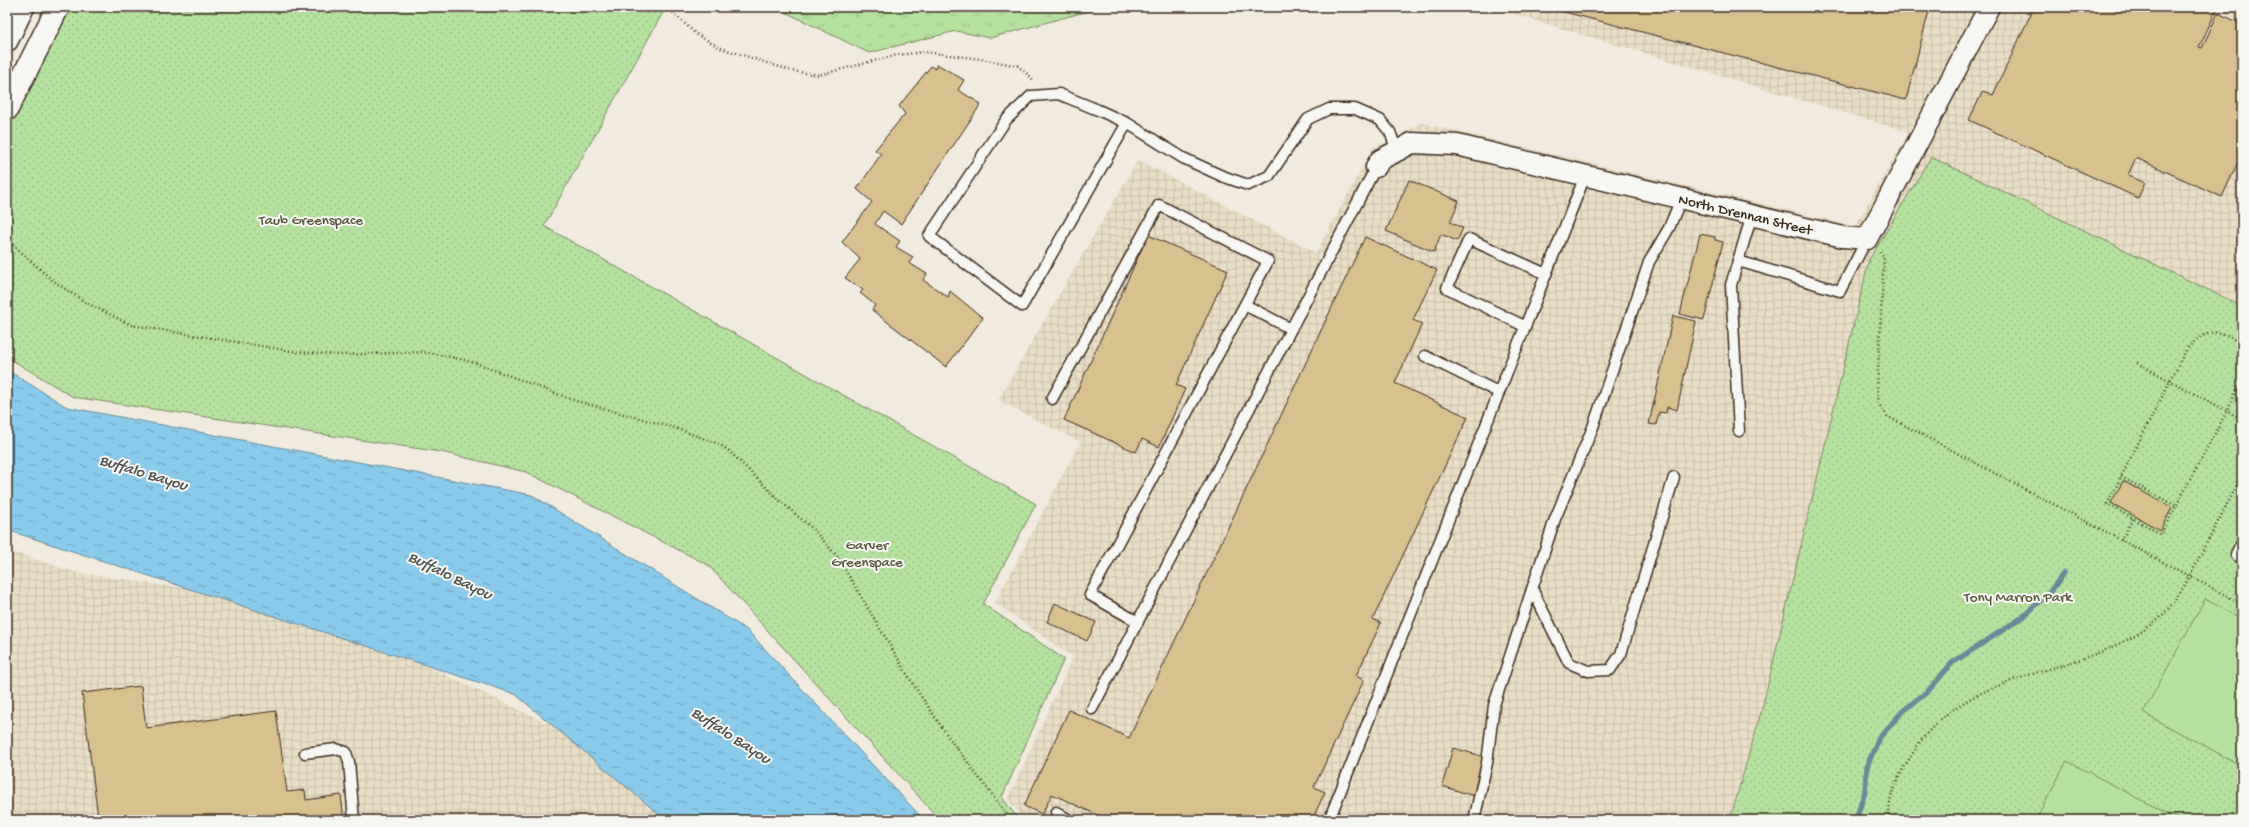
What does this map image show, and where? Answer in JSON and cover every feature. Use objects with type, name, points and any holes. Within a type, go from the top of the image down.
[{"type":"main road","points":[[7,40],[23,7]]},
{"type":"main road","points":[[7,109],[58,7]]},
{"type":"street","points":[[1867,239],[1990,7]]},
{"type":"street","name":"North Drennan Street","points":[[1376,167],[1380,160],[1412,143],[1457,145],[1843,237],[1867,239]]},
{"type":"lane","points":[[1127,123],[1022,306],[929,236],[1006,120],[1031,96],[1059,94],[1127,123],[1183,158],[1222,176],[1248,185],[1269,176],[1308,119],[1329,109],[1355,109],[1380,120],[1390,132],[1397,151]]},
{"type":"lane","points":[[1092,709],[1376,167]]},
{"type":"lane","points":[[1329,820],[1524,326],[1585,176]]},
{"type":"lane","points":[[1474,820],[1487,763],[1494,705],[1555,519],[1593,427],[1649,262],[1669,228],[1681,199]]},
{"type":"lane","points":[[1052,399],[1159,205],[1268,261],[1090,595],[1138,622]]},
{"type":"lane","points":[[1739,431],[1731,285],[1752,215]]},
{"type":"lane","points":[[1738,262],[1840,291],[1867,239]]},
{"type":"lane","points":[[1524,326],[1447,288],[1469,240],[1546,274]]},
{"type":"lane","points":[[1245,305],[1291,329]]},
{"type":"lane","points":[[1425,356],[1498,392]]},
{"type":"lane","points":[[1532,589],[1569,663],[1588,671],[1610,670],[1620,654],[1674,477]]},
{"type":"lane","points":[[2239,557],[2242,543]]},
{"type":"lane","points":[[305,753],[336,749],[346,752],[349,762],[354,820]]},
{"type":"lane","points":[[1056,812],[1069,820]]},
{"type":"path","points":[[667,7],[696,34],[721,48],[792,71],[819,75],[897,55],[925,52],[981,59],[1018,66],[1032,78],[1036,96]]},
{"type":"path","points":[[7,239],[52,280],[85,302],[131,325],[298,352],[336,355],[424,352],[451,357],[476,363],[574,400],[676,428],[719,444],[729,451],[780,501],[812,528],[837,556],[913,684],[946,735],[1011,820]]},
{"type":"path","points":[[1867,239],[1884,257],[1877,389],[1879,404],[1887,416],[2242,604]]},
{"type":"path","points":[[2242,349],[2236,341],[2228,335],[2209,332],[2200,336],[2186,350],[2107,504],[2161,534],[2228,411],[2242,379]]},
{"type":"path","points":[[2137,363],[2242,419]]},
{"type":"path","points":[[1888,820],[1893,790],[1908,761],[1927,730],[1948,711],[1974,696],[2010,681],[2091,656],[2148,628],[2183,591],[2242,476]]},
{"type":"path","points":[[2121,477],[2176,506]]},
{"type":"path","points":[[2121,541],[2133,518]]},
{"type":"shaded area","points":[[1490,7],[2242,7],[2242,306],[1930,158],[1729,820],[1024,820],[1008,799],[1073,657],[995,603],[1080,442],[998,400],[1138,160],[1316,253],[1373,148],[1422,123],[1855,226],[1909,132]]},
{"type":"shaded area","points":[[7,550],[74,572],[293,604],[554,726],[669,820],[7,820]]},
{"type":"green space","points":[[71,7],[666,7],[544,226],[1036,504],[983,604],[1064,659],[1002,797],[1019,820],[940,820],[708,565],[526,472],[441,452],[73,397],[7,357],[7,130]]},
{"type":"green space","points":[[775,7],[1103,7],[990,38],[956,31],[869,53]]},
{"type":"green space","name":"Tony Marron Park","points":[[1931,157],[2242,306],[2242,820],[1730,820],[1762,709],[1869,260]]},
{"type":"green space","points":[[2205,599],[2242,619],[2242,766],[2143,713]]},
{"type":"green space","points":[[2067,761],[2180,820],[2036,820]]},
{"type":"water","name":"Buffalo Bayou","points":[[7,370],[67,407],[532,495],[747,630],[924,820],[666,820],[515,694],[7,530]]},
{"type":"building","points":[[1545,7],[1930,7],[1906,100]]},
{"type":"building","points":[[2034,7],[2218,7],[2199,47],[2202,48],[2218,13],[2242,24],[2242,153],[2222,197],[2136,158],[2128,175],[2145,183],[2138,198],[1969,120],[1983,91],[1993,95]]},
{"type":"building","points":[[937,64],[964,80],[958,90],[981,104],[901,224],[883,211],[875,224],[900,241],[896,247],[913,257],[909,263],[927,274],[923,280],[948,297],[950,291],[983,318],[946,367],[872,310],[875,305],[860,293],[863,290],[845,278],[860,259],[842,242],[872,202],[857,189],[881,154],[875,150],[905,114],[899,106],[931,66],[935,69]]},
{"type":"building","points":[[1409,180],[1459,201],[1450,222],[1463,228],[1457,241],[1441,234],[1434,252],[1386,231]]},
{"type":"building","points":[[1700,234],[1715,237],[1715,240],[1723,242],[1704,320],[1680,314]]},
{"type":"building","points":[[1148,235],[1228,270],[1176,385],[1185,389],[1159,447],[1142,439],[1136,452],[1064,420]]},
{"type":"building","points":[[1365,237],[1437,270],[1413,320],[1422,324],[1395,383],[1468,417],[1373,619],[1381,623],[1356,676],[1364,680],[1314,787],[1325,792],[1312,820],[1108,820],[1052,794],[1042,814],[1024,806],[1069,710],[1129,738]]},
{"type":"building","points":[[1673,316],[1696,321],[1677,410],[1667,407],[1666,413],[1659,412],[1656,425],[1649,424]]},
{"type":"building","points":[[2123,481],[2172,508],[2160,530],[2111,503]]},
{"type":"building","points":[[1055,603],[1096,622],[1087,641],[1047,622]]},
{"type":"building","points":[[141,686],[146,728],[276,711],[287,792],[305,790],[306,800],[341,795],[344,820],[115,820],[114,815],[98,817],[82,693]]},
{"type":"building","points":[[1453,748],[1485,757],[1474,796],[1442,786]]},
{"type":"waterway","points":[[1858,820],[1858,813],[1865,792],[1867,766],[1879,738],[1902,712],[1928,691],[1952,663],[2023,617],[2049,593],[2064,573]]},
{"type":"park label","name":"Taub Greenspace","points":[[311,219]]},
{"type":"park label","name":"Garver Greenspace","points":[[867,552]]}]
